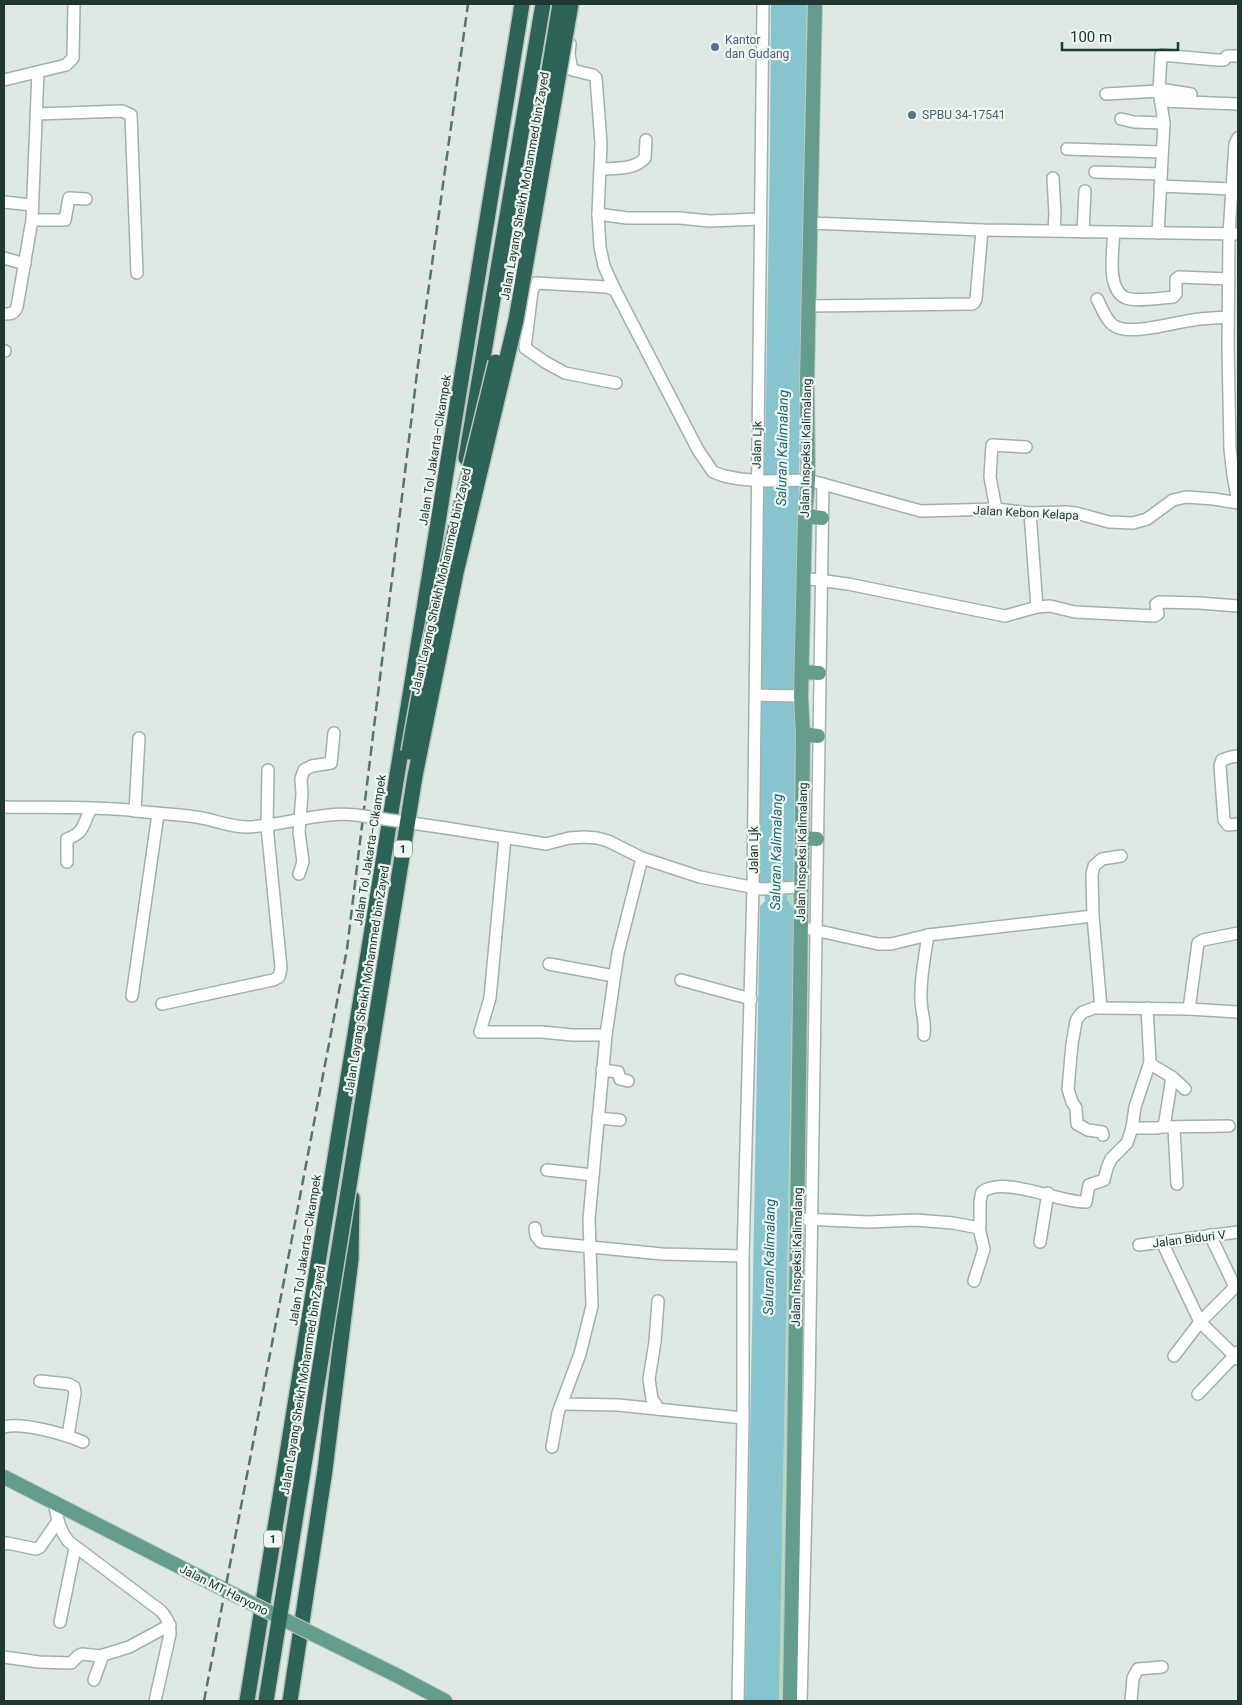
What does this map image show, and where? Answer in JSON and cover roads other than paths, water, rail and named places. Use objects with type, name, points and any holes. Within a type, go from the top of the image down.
[{"type":"highway","name":"Jalan Tol Jakarta–Cikampek","points":[[247,1701],[522,4]]},
{"type":"highway","name":"1","points":[[271,1701],[419,736],[543,4]]},
{"type":"highway","name":"Jalan Layang Sheikh Mohammed bin Zayed","points":[[258,1701],[418,696],[446,571],[508,316],[560,4]]},
{"type":"highway","name":"Jalan Layang Sheikh Mohammed bin Zayed","points":[[266,1701],[415,776],[456,573],[516,320],[571,4]]},
{"type":"highway","points":[[290,1701],[325,1470],[350,1268],[352,1171]]},
{"type":"main road","name":"Jalan Inspeksi Kalimalang","points":[[790,1701],[804,1219],[801,927],[795,888],[802,838],[803,734],[799,696],[803,672],[804,480],[810,306],[815,4]]},
{"type":"main road","points":[[805,516],[822,518]]},
{"type":"main road","points":[[803,672],[819,673]]},
{"type":"main road","points":[[803,734],[818,736]]},
{"type":"main road","points":[[802,838],[817,839]]},
{"type":"main road","name":"Jalan MT Haryono","points":[[4,1477],[445,1701]]},
{"type":"street","points":[[4,80],[66,65],[73,58],[74,4]]},
{"type":"street","points":[[576,4],[569,54],[572,70],[596,78],[601,143],[598,214],[600,247],[604,266],[615,290]]},
{"type":"street","name":"Jalan Ljk","points":[[738,1701],[743,1418],[743,1256],[751,999],[757,888],[761,481],[760,219],[763,4]]},
{"type":"street","points":[[1158,233],[1164,123],[1160,94],[1162,55],[1218,60],[1224,60],[1227,56],[1238,56]]},
{"type":"street","points":[[4,314],[15,312],[17,307],[32,220],[38,72]]},
{"type":"street","points":[[1106,94],[1191,94]]},
{"type":"street","points":[[1160,94],[1238,104]]},
{"type":"street","points":[[37,114],[122,111],[131,115],[137,273]]},
{"type":"street","points":[[1120,119],[1134,122],[1164,123]]},
{"type":"street","points":[[1238,138],[1235,144],[1232,190],[1234,234],[1233,305],[1228,317],[1230,449],[1238,503]]},
{"type":"street","points":[[601,169],[624,168],[642,162],[645,158],[646,140]]},
{"type":"street","points":[[1067,150],[1162,152]]},
{"type":"street","points":[[1096,172],[1232,190]]},
{"type":"street","points":[[1053,178],[1054,231]]},
{"type":"street","points":[[1083,232],[1085,191]]},
{"type":"street","points":[[32,220],[65,220],[69,198],[86,199]]},
{"type":"street","points":[[4,202],[32,205]]},
{"type":"street","points":[[598,214],[627,218],[680,218],[709,221],[760,219]]},
{"type":"street","points":[[811,224],[982,230],[1234,234]]},
{"type":"street","points":[[810,306],[972,304],[976,299],[982,230]]},
{"type":"street","points":[[1114,232],[1113,280],[1117,291],[1125,297],[1143,299],[1173,296],[1176,294],[1176,279],[1180,277],[1232,274]]},
{"type":"street","points":[[4,258],[25,264]]},
{"type":"street","points":[[615,290],[607,287],[536,284],[532,291],[525,348],[565,373],[616,383]]},
{"type":"street","name":"Jalan Kebon Kelapa","points":[[615,290],[698,450],[713,472],[724,476],[761,481],[804,480],[921,511],[996,509],[1030,513],[1076,513],[1109,522],[1133,523],[1147,519],[1173,500],[1186,497],[1238,503]]},
{"type":"street","points":[[1097,299],[1113,325],[1126,330],[1228,317]]},
{"type":"street","points":[[996,509],[990,478],[992,445],[1026,447]]},
{"type":"street","name":"Jalan Inspeksi Kalimalang","points":[[802,1701],[809,1389],[804,1219],[815,930],[823,484]]},
{"type":"street","points":[[1030,513],[1037,607]]},
{"type":"street","points":[[804,578],[848,584],[1005,616],[1037,607],[1050,606],[1075,612],[1155,616],[1158,614],[1156,604],[1159,602],[1238,606]]},
{"type":"street","points":[[758,695],[799,696]]},
{"type":"street","points":[[299,874],[302,862],[299,832],[302,794],[301,779],[304,770],[312,766],[331,763],[334,733]]},
{"type":"street","points":[[135,811],[140,738]]},
{"type":"street","points":[[1238,756],[1222,760],[1220,766],[1224,820],[1228,825],[1238,824]]},
{"type":"street","points":[[162,1004],[273,980],[279,976],[281,968],[267,826],[268,770]]},
{"type":"street","points":[[4,807],[135,811],[202,818],[245,827],[267,826],[341,813],[546,844],[569,838],[597,838],[608,841],[642,858],[700,877],[757,888],[795,888]]},
{"type":"street","points":[[68,862],[67,839],[77,836],[83,829],[85,819],[91,809]]},
{"type":"street","points":[[132,996],[158,814]]},
{"type":"street","points":[[505,838],[490,998],[480,1032],[606,1035]]},
{"type":"street","points":[[1101,1008],[1093,916],[1092,880],[1094,866],[1102,859],[1121,856]]},
{"type":"street","points":[[552,1447],[558,1413],[564,1402],[563,1399],[588,1329],[592,1306],[589,1219],[602,1070],[614,976],[642,858]]},
{"type":"street","points":[[801,927],[878,944],[891,944],[928,935],[1093,916]]},
{"type":"street","points":[[1189,1009],[1198,943],[1203,940],[1238,933]]},
{"type":"street","points":[[924,1035],[925,1021],[921,1002],[921,988],[928,935]]},
{"type":"street","points":[[549,964],[614,976]]},
{"type":"street","points":[[681,980],[751,999]]},
{"type":"street","points":[[1103,1135],[1102,1132],[1088,1130],[1077,1124],[1076,1108],[1068,1089],[1072,1044],[1076,1022],[1082,1012],[1101,1008],[1189,1009],[1238,1012]]},
{"type":"street","points":[[974,1281],[984,1249],[979,1228],[980,1201],[984,1190],[995,1186],[1004,1186],[1086,1202],[1089,1185],[1104,1180],[1106,1168],[1111,1159],[1127,1143],[1132,1128],[1135,1107],[1150,1062],[1147,1008]]},
{"type":"street","points":[[1150,1062],[1172,1077],[1185,1089]]},
{"type":"street","points":[[602,1070],[618,1072],[620,1079],[628,1081]]},
{"type":"street","points":[[1161,1127],[1165,1121],[1172,1077]]},
{"type":"street","points":[[598,1118],[620,1120]]},
{"type":"street","points":[[1132,1128],[1229,1126]]},
{"type":"street","points":[[1174,1128],[1176,1184]]},
{"type":"street","points":[[547,1170],[592,1175]]},
{"type":"street","points":[[1040,1242],[1048,1194]]},
{"type":"street","points":[[804,1219],[870,1222],[914,1220],[953,1223],[979,1228]]},
{"type":"street","points":[[535,1228],[536,1236],[541,1242],[662,1254],[743,1256]]},
{"type":"street","name":"Jalan Biduri V","points":[[1139,1245],[1238,1232]]},
{"type":"street","points":[[1174,1356],[1200,1322],[1236,1285],[1210,1235]]},
{"type":"street","points":[[1162,1242],[1200,1322],[1237,1356],[1198,1394]]},
{"type":"street","points":[[658,1300],[655,1342],[649,1379],[652,1399],[659,1409]]},
{"type":"street","points":[[40,1381],[68,1384],[74,1387],[75,1393],[68,1436]]},
{"type":"street","points":[[564,1402],[566,1404],[618,1405],[743,1418]]},
{"type":"street","points":[[4,1427],[19,1426],[68,1436],[83,1442]]},
{"type":"street","points":[[54,1502],[63,1534],[75,1548],[168,1618],[170,1634],[155,1701]]},
{"type":"street","points":[[4,1544],[36,1549],[40,1547],[58,1521]]},
{"type":"street","points":[[60,1622],[75,1548]]},
{"type":"street","points":[[4,1657],[39,1662],[66,1663],[74,1661],[82,1654],[103,1655],[129,1647],[170,1625]]},
{"type":"street","points":[[94,1680],[103,1655]]},
{"type":"street","points":[[1131,1701],[1134,1673],[1138,1669],[1162,1667]]},
{"type":"water","name":"Saluran Kalimalang","points":[[771,4],[807,4],[793,884],[788,889],[787,900],[794,908],[779,1701],[745,1701],[760,906],[765,901],[764,886],[758,881]]},
{"type":"railway","points":[[204,1701],[347,949],[418,365],[468,4]]},
{"type":"place","name":"Kantor dan Gudang","points":[[715,47]]},
{"type":"place","name":"SPBU 34-17541","points":[[912,115]]}]
